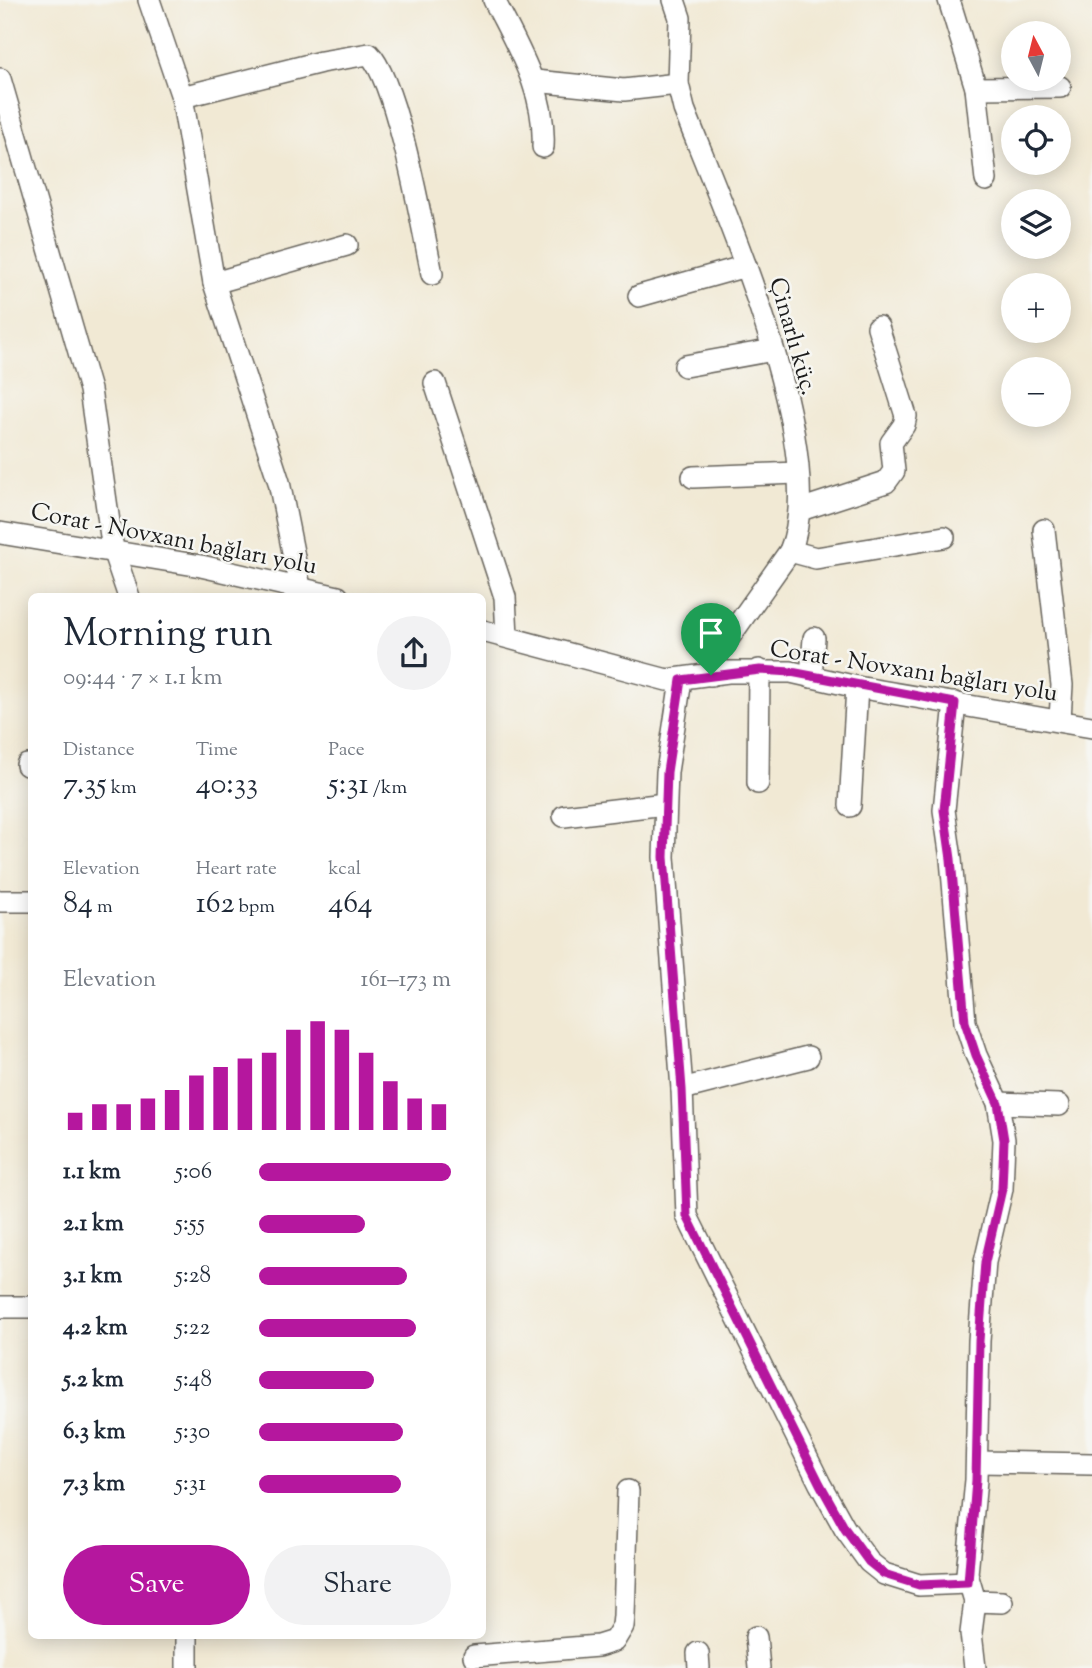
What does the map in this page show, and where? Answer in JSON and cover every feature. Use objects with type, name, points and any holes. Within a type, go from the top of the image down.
[{"type":"street","points":[[149,0],[182,97],[214,284],[279,482],[301,592]]},
{"type":"street","points":[[494,0],[535,81],[544,124],[543,147]]},
{"type":"street","name":"Çinarlı küç.","points":[[674,0],[682,37],[678,84],[684,109],[746,266],[773,350],[786,397],[800,510],[797,536],[790,551],[718,653],[711,675]]},
{"type":"street","points":[[949,0],[976,88],[986,180]]},
{"type":"street","points":[[182,97],[321,61],[369,54],[383,75],[413,180],[432,274]]},
{"type":"street","points":[[0,79],[90,390],[113,550],[128,593]]},
{"type":"street","points":[[535,81],[624,90],[678,84]]},
{"type":"street","points":[[976,88],[1001,88]]},
{"type":"street","points":[[214,284],[347,245]]},
{"type":"street","points":[[639,296],[746,266]]},
{"type":"street","points":[[800,510],[886,482],[894,471],[891,443],[905,425],[906,416],[878,327]]},
{"type":"street","points":[[685,366],[773,350]]},
{"type":"street","points":[[435,383],[505,597],[507,636]]},
{"type":"street","points":[[693,477],[797,473]]},
{"type":"street","points":[[1044,530],[1062,685],[1060,719]]},
{"type":"street","name":"Corat - Novxanı bağları yolu","points":[[0,533],[113,550],[301,592]]},
{"type":"street","points":[[790,551],[816,558],[944,537]]},
{"type":"street","name":"Corat - Novxanı bağları yolu","points":[[486,632],[656,679],[681,680],[760,670],[1060,719],[1092,727]]},
{"type":"street","points":[[811,677],[814,638]]},
{"type":"street","points":[[758,783],[760,670]]},
{"type":"street","points":[[681,680],[665,804],[664,857],[682,1089],[687,1216],[845,1529],[869,1562],[901,1581],[972,1592],[1002,1602]]},
{"type":"street","points":[[850,806],[857,687]]},
{"type":"street","points":[[955,703],[944,810],[951,859],[965,1022],[976,1055],[998,1103],[1004,1167],[985,1262],[979,1341],[971,1633],[975,1668]]},
{"type":"street","points":[[564,816],[665,804]]},
{"type":"street","points":[[0,901],[28,901]]},
{"type":"street","points":[[682,1089],[807,1057]]},
{"type":"street","points":[[998,1103],[1059,1105]]},
{"type":"street","points":[[0,1307],[28,1307]]},
{"type":"street","points":[[977,1462],[1092,1464]]},
{"type":"street","points":[[474,1653],[598,1646],[614,1641],[623,1626],[624,1616],[628,1491]]},
{"type":"street","points":[[756,1637],[758,1668]]},
{"type":"street","points":[[187,1639],[187,1668]]},
{"type":"route","points":[[760,670],[791,672],[857,687],[955,703],[947,763],[944,824],[951,859],[965,1022],[976,1055],[998,1103],[1004,1140],[1002,1189],[985,1262],[979,1341],[976,1480],[968,1583],[919,1585],[884,1574],[869,1562],[845,1529],[820,1484],[687,1216],[682,1089],[664,857],[665,804],[667,772],[677,726],[681,680],[711,675],[760,670]]}]
